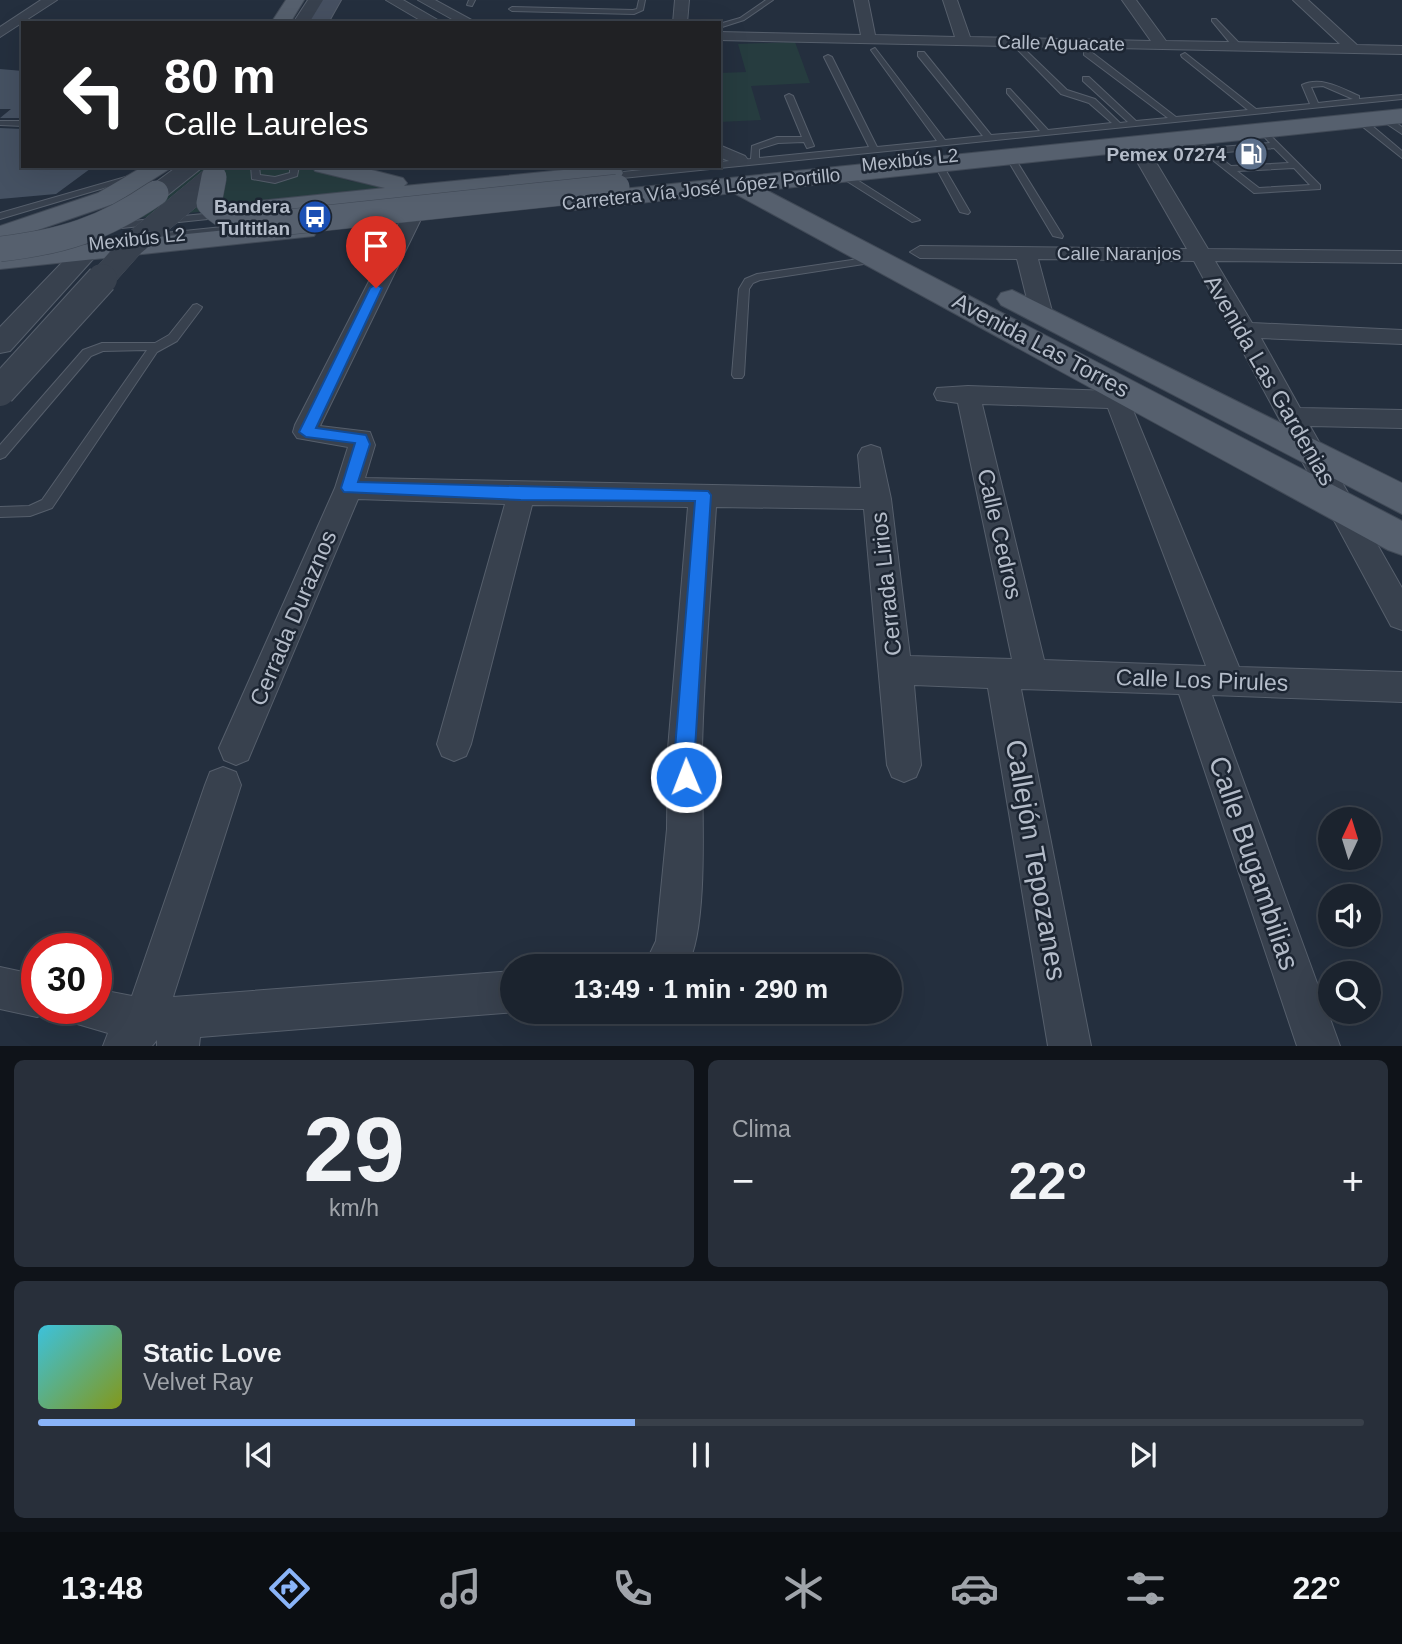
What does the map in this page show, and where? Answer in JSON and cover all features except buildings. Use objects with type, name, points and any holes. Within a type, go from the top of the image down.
[{"type":"main road","points":[[280,21],[295,0]]},
{"type":"main road","points":[[319,21],[332,0]]},
{"type":"main road","name":"Carretera Vía José López Portillo","points":[[732,164],[779,181],[939,152],[986,136],[1044,130],[1128,129],[1197,144],[1264,128],[1385,116],[1402,95]]},
{"type":"main road","name":"Carretera Vía José López Portillo","points":[[732,164],[811,146],[873,147],[1010,157],[1172,117],[1264,128],[1314,103],[1385,116]]},
{"type":"main road","name":"Avenida Las Torres","points":[[732,164],[880,259],[1123,396],[1402,538]]},
{"type":"main road","points":[[331,168],[368,179],[466,188]]},
{"type":"main road","name":"Carretera Vía José López Portillo","points":[[0,241],[662,168]]},
{"type":"main road","name":"Carretera Vía José López Portillo","points":[[0,241],[85,253],[411,219],[709,168]]},
{"type":"main road","points":[[210,170],[209,204],[214,210],[233,220],[270,224],[630,187],[714,168]]},
{"type":"main road","points":[[0,241],[41,245],[84,235],[110,224],[156,178]]},
{"type":"main road","name":"Avenida Las Torres","points":[[779,181],[1402,500]]},
{"type":"street","points":[[0,33],[50,0]]},
{"type":"street","points":[[302,21],[316,0]]},
{"type":"street","points":[[393,0],[432,21]]},
{"type":"street","points":[[680,21],[682,0]]},
{"type":"street","points":[[861,0],[872,45]]},
{"type":"street","points":[[950,0],[964,41]]},
{"type":"street","points":[[1129,0],[1162,45]]},
{"type":"street","points":[[1300,0],[1353,49]]},
{"type":"street","points":[[429,1],[466,21]]},
{"type":"street","name":"Calle Aguacate","points":[[721,36],[872,45],[964,41],[1402,50]]},
{"type":"street","name":"Avenida Las Gardenias","points":[[1128,129],[1197,253],[1245,330],[1402,617]]},
{"type":"street","points":[[0,372],[142,213],[156,178],[210,170]]},
{"type":"street","points":[[0,391],[133,244],[210,170]]},
{"type":"street","name":"Cerrada Duraznos","points":[[236,748],[349,488],[362,444],[360,439],[306,432],[307,425],[411,219]]},
{"type":"street","points":[[0,344],[85,253]]},
{"type":"street","name":"Calle Naranjos","points":[[920,253],[1197,253],[1402,257]]},
{"type":"street","points":[[1026,253],[1042,315]]},
{"type":"street","points":[[1245,330],[1402,337]]},
{"type":"street","name":"Calle Cedros","points":[[1016,674],[957,394],[1123,396]]},
{"type":"street","points":[[1123,396],[1229,681]]},
{"type":"street","points":[[1293,417],[1402,419]]},
{"type":"street","name":"Cerrada Lirios","points":[[871,455],[896,670],[904,765]]},
{"type":"street","points":[[349,488],[521,494],[877,499]]},
{"type":"street","points":[[454,744],[521,494]]},
{"type":"street","points":[[672,954],[676,947],[685,828],[685,749],[703,495]]},
{"type":"street","name":"Calle Los Pirules","points":[[896,670],[1402,687]]},
{"type":"street","name":"Callejón Tepozanes","points":[[1016,674],[1070,1045]]},
{"type":"street","name":"Calle Bugambilias","points":[[1190,680],[1319,1045]]},
{"type":"street","points":[[157,1032],[223,785]]},
{"type":"street","points":[[0,988],[21,993]]},
{"type":"street","points":[[112,1016],[157,1032],[500,993]]},
{"type":"lane","points":[[517,0],[510,12],[634,12],[640,10],[642,0]]},
{"type":"lane","points":[[561,10],[566,0]]},
{"type":"lane","points":[[721,25],[742,19],[770,0]]},
{"type":"lane","points":[[1214,20],[1238,47]]},
{"type":"lane","points":[[1015,42],[1064,92],[1093,100],[1128,129]]},
{"type":"lane","points":[[872,45],[939,152],[965,212]]},
{"type":"lane","points":[[1087,53],[1172,117]]},
{"type":"lane","points":[[920,54],[986,136]]},
{"type":"lane","points":[[1185,55],[1264,128],[1317,187],[1257,191],[1197,144]]},
{"type":"lane","points":[[828,57],[873,147]]},
{"type":"lane","points":[[1087,79],[1128,129]]},
{"type":"lane","points":[[1010,91],[1044,130]]},
{"type":"lane","name":"Mexibús L2","points":[[732,164],[1402,95]]},
{"type":"lane","points":[[789,96],[811,146]]},
{"type":"lane","points":[[1385,116],[1391,145],[1402,155]]},
{"type":"lane","name":"Mexibús L2","points":[[0,241],[837,171],[1385,116]]},
{"type":"lane","points":[[0,123],[21,124]]},
{"type":"lane","points":[[1391,145],[1402,144]]},
{"type":"lane","points":[[1010,157],[1058,236]]},
{"type":"lane","points":[[1228,169],[1297,165]]},
{"type":"lane","points":[[255,168],[255,177],[265,181],[288,178],[294,174],[295,168]]},
{"type":"lane","name":"Mexibús L2","points":[[0,241],[691,168]]},
{"type":"lane","points":[[837,171],[915,220]]},
{"type":"lane","points":[[0,241],[118,180],[156,178]]},
{"type":"lane","points":[[738,374],[744,289],[749,281],[757,277],[880,259]]},
{"type":"lane","points":[[0,512],[30,511],[47,503],[153,349],[173,338],[197,307]]},
{"type":"lane","points":[[0,454],[88,353],[102,347],[146,345],[153,349]]},
{"type":"green space","points":[[795,42],[810,83],[751,86],[761,120],[721,122],[721,73],[746,72],[738,44]]},
{"type":"green space","points":[[182,168],[314,168],[350,181],[411,191],[107,221]]},
{"type":"place","name":"Pemex 07274","points":[[1251,154]]},
{"type":"place","name":"Bandera Tultitlan","points":[[315,217]]},
{"type":"route","points":[[376,288],[307,425],[306,432],[360,439],[362,444],[349,488],[521,494],[703,495],[685,749],[686,777]]}]
